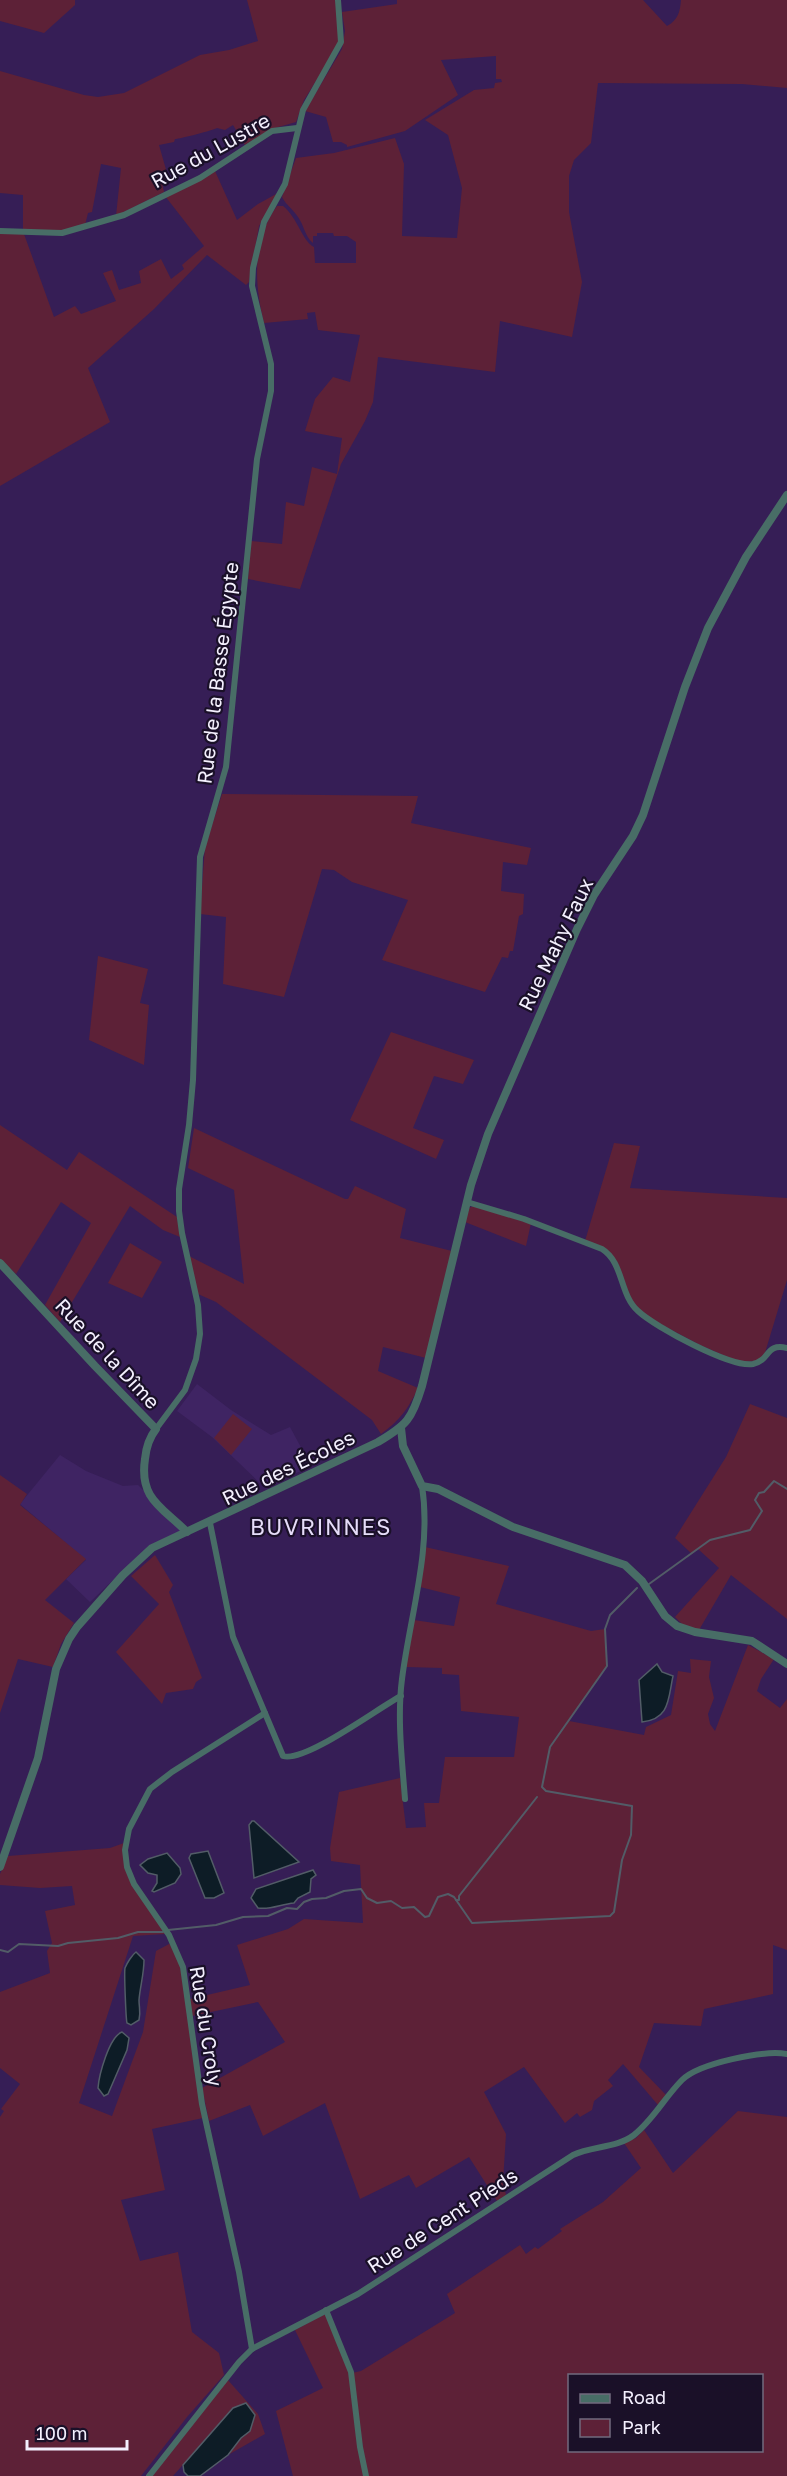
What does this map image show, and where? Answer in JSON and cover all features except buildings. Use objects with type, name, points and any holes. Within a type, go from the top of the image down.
[{"type":"street","name":"Rue de la Basse Égypte","points":[[156,1429],[185,1390],[196,1359],[200,1334],[198,1305],[179,1211],[179,1189],[193,1080],[199,870],[202,845],[226,767],[257,459],[271,391],[271,364],[254,295],[253,268],[264,222],[285,184],[297,128],[306,102],[341,42],[338,0]]},
{"type":"street","name":"Rue du Lustre","points":[[0,231],[62,233],[124,215],[200,178],[272,131],[297,128]]},
{"type":"street","name":"Rue Mahy Faux","points":[[401,1428],[412,1413],[422,1386],[467,1202],[488,1134],[576,928],[643,816],[685,687],[708,628],[746,557],[787,495]]},
{"type":"street","points":[[467,1202],[534,1222],[602,1249],[611,1256],[616,1265],[626,1295],[635,1309],[656,1325],[715,1354],[733,1362],[748,1364],[762,1360],[771,1348],[778,1346],[787,1348]]},
{"type":"street","name":"Rue de la Dîme","points":[[0,1263],[156,1429],[146,1449],[144,1485],[153,1499],[187,1532]]},
{"type":"street","points":[[401,1428],[403,1446],[422,1486],[424,1501],[422,1548],[401,1696],[405,1799]]},
{"type":"street","name":"Rue des Écoles","points":[[0,1867],[36,1765],[56,1669],[69,1639],[77,1627],[137,1561],[158,1544],[210,1523],[378,1442],[401,1428]]},
{"type":"street","points":[[422,1486],[438,1490],[513,1527],[624,1565],[642,1581],[665,1616],[677,1626],[695,1632],[752,1641],[787,1664]]},
{"type":"street","points":[[210,1523],[233,1637],[279,1750],[286,1758],[327,1743],[401,1696]]},
{"type":"street","name":"Rue du Croly","points":[[252,2349],[237,2260],[202,2104],[183,1967],[169,1935],[134,1884],[125,1850],[129,1829],[150,1789],[172,1772],[265,1713]]},
{"type":"street","name":"Rue de Cent Pieds","points":[[149,2476],[238,2362],[252,2349],[378,2282],[573,2155],[632,2136],[682,2080],[695,2071],[706,2066],[765,2054],[787,2054]]},
{"type":"street","points":[[326,2310],[351,2372],[366,2476]]},
{"type":"shaded area","points":[[197,1384],[231,1410],[271,1435],[290,1427],[311,1466],[265,1488],[212,1437],[177,1411]]},
{"type":"shaded area","points":[[60,1455],[86,1471],[123,1486],[138,1485],[183,1530],[150,1545],[90,1602],[66,1579],[86,1560],[20,1504]]},
{"type":"green space","points":[[0,0],[75,0],[75,5],[44,33],[0,21]]},
{"type":"green space","points":[[247,0],[336,0],[339,40],[334,53],[304,100],[296,122],[275,128],[245,145],[233,125],[225,130],[217,128],[159,145],[169,180],[162,183],[164,192],[116,216],[121,168],[101,164],[92,212],[88,213],[85,225],[62,231],[23,230],[23,195],[0,193],[0,71],[84,95],[98,97],[124,93],[200,55],[229,50],[258,41]]},
{"type":"green space","points":[[397,0],[643,0],[667,26],[678,15],[681,0],[787,0],[787,88],[742,84],[598,83],[591,143],[574,160],[569,176],[569,212],[582,282],[572,337],[500,321],[495,372],[378,357],[373,402],[341,464],[300,589],[248,579],[251,541],[282,544],[286,502],[304,506],[312,467],[337,474],[342,438],[305,431],[315,399],[333,377],[350,382],[360,335],[318,330],[315,312],[307,313],[308,319],[264,323],[258,293],[257,262],[263,233],[277,206],[283,206],[288,211],[306,240],[314,247],[315,263],[356,263],[356,242],[347,236],[317,233],[317,236],[313,236],[313,243],[308,238],[298,217],[282,197],[296,158],[334,153],[395,138],[404,164],[402,236],[457,238],[462,188],[448,135],[425,120],[474,90],[494,88],[495,83],[502,82],[501,79],[496,79],[496,56],[441,60],[458,95],[405,131],[347,147],[341,142],[333,142],[326,117],[305,111],[342,49],[345,31],[342,12],[397,4]]},
{"type":"green space","points":[[215,171],[237,220],[258,204],[278,193],[259,226],[249,282],[246,285],[207,255],[154,309],[88,368],[110,422],[0,486],[0,233],[24,234],[54,317],[75,306],[81,314],[116,301],[103,273],[112,270],[119,290],[141,283],[139,271],[161,259],[171,279],[184,269],[182,265],[204,246],[165,196]]},
{"type":"green space","points":[[222,794],[418,796],[411,823],[531,848],[527,865],[503,862],[501,891],[524,894],[523,914],[519,916],[513,951],[510,951],[508,958],[502,957],[485,992],[382,960],[408,900],[352,882],[334,870],[322,869],[284,997],[223,984],[226,917],[200,914],[205,847]]},
{"type":"green space","points":[[98,956],[148,969],[140,1003],[149,1005],[144,1065],[89,1040]]},
{"type":"green space","points":[[391,1032],[474,1060],[463,1084],[434,1076],[413,1128],[444,1140],[436,1159],[350,1120]]},
{"type":"green space","points":[[0,1125],[67,1170],[79,1152],[177,1217],[180,1237],[163,1230],[130,1206],[60,1322],[45,1305],[91,1223],[61,1202],[16,1274],[0,1259]]},
{"type":"green space","points":[[194,1128],[345,1199],[348,1199],[355,1186],[406,1209],[400,1238],[452,1251],[426,1358],[383,1347],[378,1371],[418,1388],[403,1414],[381,1434],[372,1420],[216,1302],[198,1294],[189,1256],[244,1284],[234,1190],[188,1168]]},
{"type":"green space","points":[[614,1143],[640,1146],[630,1188],[787,1198],[787,1280],[764,1356],[758,1361],[739,1362],[700,1345],[649,1318],[632,1302],[617,1262],[585,1241]]},
{"type":"green space","points":[[473,1206],[531,1223],[526,1246],[465,1222],[469,1208]]},
{"type":"green space","points":[[130,1243],[162,1262],[142,1298],[108,1283]]},
{"type":"green space","points":[[750,1404],[787,1418],[787,1619],[731,1575],[699,1630],[683,1625],[675,1617],[719,1568],[698,1549],[692,1554],[675,1538],[726,1457]]},
{"type":"green space","points":[[233,1414],[252,1429],[231,1455],[214,1438]]},
{"type":"green space","points":[[0,1475],[27,1494],[20,1505],[86,1559],[45,1600],[74,1623],[61,1644],[53,1667],[18,1659],[0,1713]]},
{"type":"green space","points":[[425,1547],[509,1566],[496,1604],[591,1631],[605,1629],[607,1666],[569,1721],[644,1735],[646,1727],[671,1715],[678,1671],[691,1673],[690,1659],[711,1661],[709,1677],[714,1698],[708,1714],[710,1724],[715,1731],[748,1645],[774,1659],[761,1679],[757,1691],[780,1708],[787,1699],[787,1950],[773,1945],[773,1994],[704,2009],[701,2026],[654,2023],[639,2067],[666,2095],[658,2105],[623,2064],[608,2080],[613,2086],[594,2101],[592,2110],[580,2117],[577,2113],[565,2123],[524,2067],[484,2092],[506,2134],[503,2182],[506,2195],[497,2201],[469,2157],[416,2188],[409,2175],[360,2199],[325,2103],[263,2136],[250,2105],[209,2121],[202,2088],[285,2042],[258,2002],[192,2016],[190,1999],[250,1985],[237,1945],[288,1929],[304,1919],[363,1923],[360,1865],[331,1861],[330,1848],[339,1792],[400,1778],[406,1828],[426,1827],[424,1803],[439,1803],[445,1757],[514,1757],[519,1717],[461,1711],[459,1675],[442,1674],[442,1668],[406,1667],[414,1620],[454,1626],[460,1597],[420,1587]]},
{"type":"green space","points":[[155,1555],[173,1585],[169,1592],[202,1678],[196,1682],[193,1689],[166,1693],[162,1704],[116,1652],[159,1604],[131,1576]]},
{"type":"green space","points":[[124,1843],[124,1863],[165,1934],[133,1936],[79,2103],[112,2116],[143,2032],[156,1951],[171,1943],[180,1965],[203,2118],[152,2129],[165,2190],[121,2200],[140,2261],[178,2252],[192,2332],[219,2353],[224,2375],[187,2417],[141,2476],[0,2476],[0,2117],[4,2111],[1,2109],[20,2084],[0,2068],[0,1992],[50,1973],[47,1951],[52,1943],[45,1911],[75,1905],[72,1886],[40,1888],[0,1885],[0,1874],[8,1856],[110,1848]]},
{"type":"green space","points":[[738,2111],[787,2117],[787,2476],[367,2476],[352,2373],[361,2371],[455,2313],[447,2294],[520,2245],[526,2254],[535,2247],[538,2249],[562,2231],[560,2229],[603,2202],[641,2168],[624,2143],[636,2138],[644,2130],[673,2173]]},
{"type":"green space","points":[[326,2315],[348,2369],[365,2476],[293,2476],[276,2411],[323,2388],[295,2330]]},
{"type":"green space","points":[[227,2379],[258,2414],[265,2434],[228,2455],[241,2438],[250,2408],[245,2403],[233,2408],[173,2476],[152,2476]]},
{"type":"water","points":[[657,1664],[662,1672],[673,1676],[668,1700],[658,1717],[642,1722],[639,1680]]},
{"type":"water","points":[[252,1821],[299,1862],[254,1878],[249,1825]]},
{"type":"water","points":[[208,1851],[224,1893],[214,1898],[205,1898],[189,1858],[191,1854]]},
{"type":"water","points":[[167,1853],[180,1868],[181,1874],[175,1883],[154,1892],[152,1891],[157,1883],[157,1875],[148,1873],[140,1865],[148,1859]]},
{"type":"water","points":[[313,1870],[316,1875],[311,1879],[310,1892],[298,1898],[294,1903],[258,1908],[251,1898],[256,1889]]},
{"type":"water","points":[[136,1952],[144,1960],[144,1965],[139,2000],[139,2020],[131,2025],[127,2023],[125,1968]]},
{"type":"water","points":[[122,2032],[129,2038],[127,2050],[108,2094],[104,2096],[98,2088],[100,2074],[109,2048],[117,2035]]},
{"type":"water","points":[[246,2403],[255,2415],[250,2431],[241,2438],[228,2455],[200,2476],[188,2476],[184,2472],[183,2465],[233,2408]]},
{"type":"waterway","points":[[649,1584],[710,1540],[750,1530],[762,1511],[755,1500],[759,1493],[764,1492],[774,1481],[787,1489]]},
{"type":"waterway","points":[[168,1930],[216,1925],[243,1917],[268,1916],[287,1908],[297,1909],[304,1902],[312,1899],[326,1898],[344,1891],[361,1889],[367,1898],[377,1903],[391,1901],[402,1908],[414,1907],[425,1917],[429,1916],[438,1897],[448,1894],[454,1897],[472,1923],[610,1916],[614,1912],[622,1860],[631,1835],[632,1806],[546,1791],[542,1787],[550,1747],[607,1666],[605,1629],[610,1615],[637,1588]]},
{"type":"waterway","points":[[456,1900],[459,1900],[459,1896],[537,1797]]},
{"type":"waterway","points":[[0,1950],[8,1952],[19,1944],[58,1946],[118,1938],[138,1932],[163,1932]]},
{"type":"district","name":"BUVRINNES","points":[[321,1526]]}]
